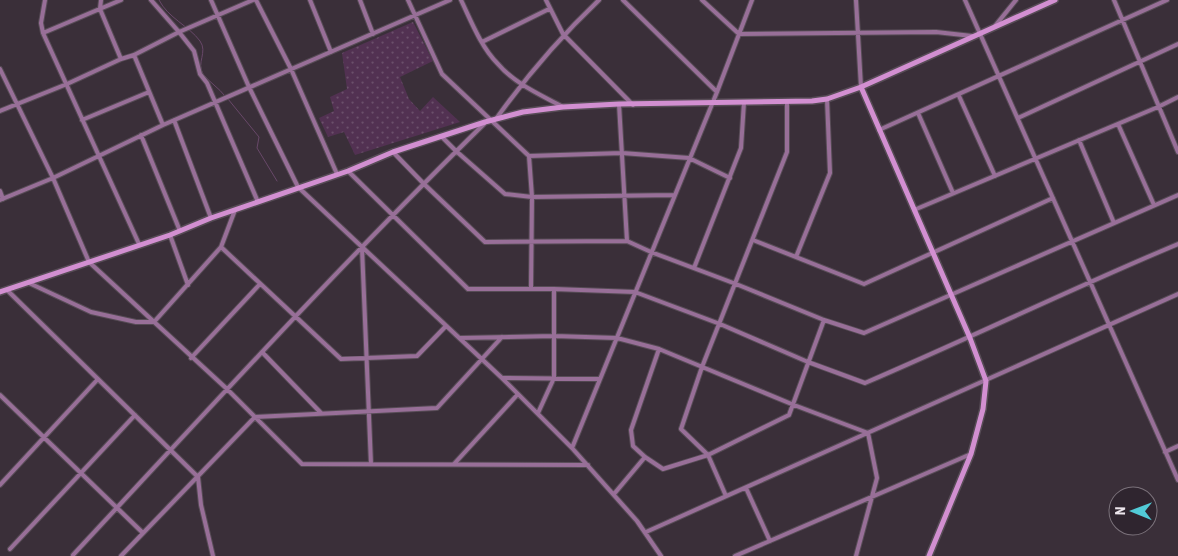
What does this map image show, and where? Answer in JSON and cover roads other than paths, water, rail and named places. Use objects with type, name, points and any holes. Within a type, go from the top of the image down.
[{"type":"main road","points":[[0,292],[180,231],[393,152],[523,112],[563,107],[619,104],[828,99],[860,87],[1055,0]]},
{"type":"main road","points":[[860,87],[952,296],[986,381],[983,409],[971,454],[929,556]]},
{"type":"street","points":[[45,0],[41,23],[43,33],[139,244]]},
{"type":"street","points":[[102,0],[100,9],[121,59]]},
{"type":"street","points":[[43,33],[121,0]]},
{"type":"street","points":[[151,0],[194,52],[200,74],[207,83],[258,202]]},
{"type":"street","points":[[211,0],[249,87],[298,187],[538,413],[614,494],[646,532],[661,556]]},
{"type":"street","points":[[0,111],[134,55],[179,32],[255,0],[291,69],[337,174]]},
{"type":"street","points":[[310,0],[331,52]]},
{"type":"street","points":[[360,0],[373,34]]},
{"type":"street","points":[[408,0],[442,74],[530,156],[622,153],[689,158],[730,178]]},
{"type":"street","points":[[0,191],[2,199],[53,178],[174,120],[450,0]]},
{"type":"street","points":[[460,0],[482,42],[498,64],[521,84],[563,107]]},
{"type":"street","points":[[546,0],[563,34],[633,104]]},
{"type":"street","points":[[73,555],[296,316],[456,151],[491,121],[563,34],[599,0]]},
{"type":"street","points":[[622,0],[717,92]]},
{"type":"street","points":[[702,0],[739,34],[936,32],[972,36]]},
{"type":"street","points":[[572,448],[717,92],[752,0]]},
{"type":"street","points":[[856,0],[860,87]]},
{"type":"street","points":[[965,0],[981,32],[1178,480]]},
{"type":"street","points":[[995,26],[1016,0]]},
{"type":"street","points":[[1114,0],[1178,152]]},
{"type":"street","points":[[879,130],[959,96],[999,75],[1122,22],[1167,0]]},
{"type":"street","points":[[482,42],[549,9]]},
{"type":"street","points":[[1018,118],[1178,44]]},
{"type":"street","points":[[134,55],[163,125]]},
{"type":"street","points":[[0,69],[53,178],[89,262],[191,358],[227,389],[302,464],[588,465]]},
{"type":"street","points":[[82,120],[149,92]]},
{"type":"street","points":[[959,96],[995,176]]},
{"type":"street","points":[[914,210],[1178,97]]},
{"type":"street","points":[[796,257],[830,173],[828,99]]},
{"type":"street","points":[[726,496],[708,455],[680,429],[702,367],[787,152],[787,101]]},
{"type":"street","points":[[694,268],[741,148],[744,102]]},
{"type":"street","points":[[619,104],[627,241]]},
{"type":"street","points":[[918,112],[953,193]]},
{"type":"street","points":[[174,120],[211,218]]},
{"type":"street","points":[[1118,124],[1154,205]]},
{"type":"street","points":[[141,135],[180,231]]},
{"type":"street","points":[[441,136],[505,194],[532,198],[674,195]]},
{"type":"street","points":[[1079,140],[1114,223]]},
{"type":"street","points":[[393,152],[485,242],[627,241],[824,320],[864,334],[1178,195]]},
{"type":"street","points":[[530,156],[532,198],[531,289]]},
{"type":"street","points":[[348,170],[468,289],[554,289],[635,292],[720,324],[865,384],[970,338],[1090,281],[1178,244]]},
{"type":"street","points":[[753,240],[864,284],[1053,198]]},
{"type":"street","points":[[29,283],[90,312],[136,322],[154,322],[221,247],[235,210]]},
{"type":"street","points":[[170,234],[188,285]]},
{"type":"street","points":[[221,247],[341,359],[417,356],[446,326]]},
{"type":"street","points":[[362,248],[371,464]]},
{"type":"street","points":[[191,358],[260,284]]},
{"type":"street","points":[[538,413],[554,378],[554,289]]},
{"type":"street","points":[[7,290],[198,477],[201,505],[212,556]]},
{"type":"street","points":[[646,532],[1178,294]]},
{"type":"street","points":[[659,349],[631,430],[633,446],[644,457],[663,470],[708,455],[789,416],[824,320]]},
{"type":"street","points":[[460,338],[554,336],[617,338],[659,349],[794,405],[868,433]]},
{"type":"street","points":[[121,556],[255,417],[437,408],[502,337]]},
{"type":"street","points":[[262,352],[321,413]]},
{"type":"street","points":[[502,378],[600,379]]},
{"type":"street","points":[[0,485],[98,379]]},
{"type":"street","points":[[0,394],[143,533]]},
{"type":"street","points":[[454,464],[518,394]]},
{"type":"street","points":[[10,548],[134,415]]},
{"type":"street","points":[[850,556],[856,555],[877,478],[868,433]]},
{"type":"street","points":[[1166,452],[1178,446]]},
{"type":"street","points":[[736,556],[971,454]]},
{"type":"street","points":[[614,494],[644,457]]},
{"type":"street","points":[[746,488],[770,541]]},
{"type":"waterway","points":[[159,0],[168,12],[200,41],[203,49],[201,70],[208,80],[225,96]]},
{"type":"waterway","points":[[228,99],[259,137],[257,148],[277,181]]}]
